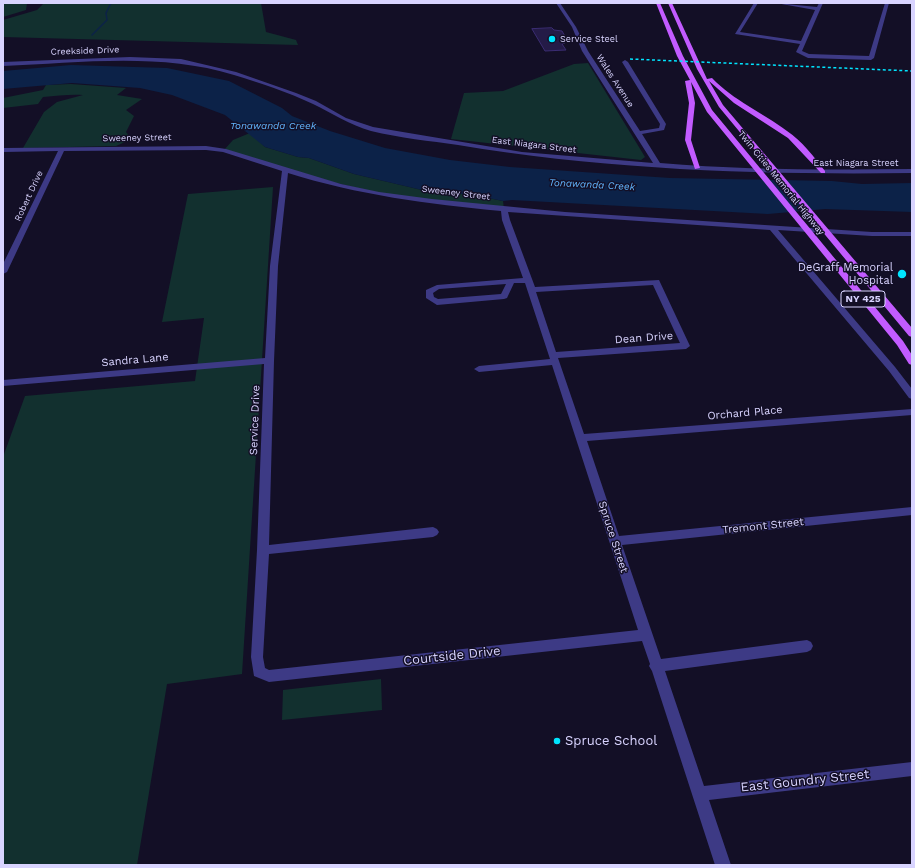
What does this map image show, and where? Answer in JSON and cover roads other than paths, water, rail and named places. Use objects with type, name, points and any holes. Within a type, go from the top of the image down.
[{"type":"main road","name":"Twin Cities Memorial Highway","points":[[658,3],[680,56],[709,111],[900,343],[912,362]]},
{"type":"main road","points":[[670,3],[696,59],[713,82],[728,97],[794,139],[822,172]]},
{"type":"main road","name":"Twin Cities Memorial Highway","points":[[702,69],[715,97],[758,152],[912,334]]},
{"type":"main road","points":[[687,70],[692,103],[688,140],[697,168]]},
{"type":"street","name":"Wales Avenue","points":[[558,3],[574,28],[585,51],[659,166]]},
{"type":"street","points":[[756,3],[738,33],[803,43]]},
{"type":"street","points":[[778,3],[818,9]]},
{"type":"street","points":[[821,3],[799,52],[808,56],[871,58],[887,3]]},
{"type":"street","name":"Creekside Drive","points":[[3,64],[106,60],[168,60]]},
{"type":"street","name":"East Niagara Street","points":[[168,60],[213,68],[262,83],[305,98],[348,120],[372,129],[522,154],[697,168],[822,172],[912,171]]},
{"type":"street","points":[[625,62],[663,124],[662,129],[638,133]]},
{"type":"street","name":"Sweeney Street","points":[[3,150],[206,148],[224,150],[285,170],[341,186],[378,194],[504,209],[772,228],[912,234]]},
{"type":"street","name":"Robert Drive","points":[[3,272],[62,149]]},
{"type":"street","name":"Service Drive","points":[[259,672],[257,657],[263,550],[269,361],[274,266],[285,170]]},
{"type":"street","name":"Spruce Street","points":[[504,209],[506,220],[530,285],[655,666],[723,865]]},
{"type":"street","points":[[772,228],[892,369],[912,396]]},
{"type":"street","points":[[511,282],[504,296],[438,302],[430,298],[429,292],[437,287],[511,282],[530,285]]},
{"type":"street","name":"Dean Drive","points":[[530,285],[656,282],[686,346],[553,358]]},
{"type":"street","points":[[479,369],[553,358]]},
{"type":"street","name":"Sandra Lane","points":[[3,383],[269,361]]},
{"type":"street","name":"Orchard Place","points":[[581,438],[912,412]]},
{"type":"street","name":"Tremont Street","points":[[615,541],[912,511]]},
{"type":"street","points":[[263,550],[433,532]]},
{"type":"street","name":"Courtside Drive","points":[[259,672],[269,676],[645,635]]},
{"type":"street","points":[[655,666],[807,646]]},
{"type":"street","name":"East Goundry Street","points":[[699,794],[912,769]]},
{"type":"water","name":"Tonawanda Creek","points":[[71,65],[167,68],[229,81],[282,108],[292,116],[330,131],[385,148],[450,160],[510,167],[670,178],[832,181],[862,184],[912,183],[912,212],[825,209],[768,214],[512,200],[503,201],[474,195],[422,190],[354,174],[309,158],[298,157],[265,147],[225,115],[172,95],[140,88],[72,83],[3,89],[3,71]]},
{"type":"waterway","points":[[92,35],[107,20],[106,13],[111,3]]},
{"type":"waterway","points":[[188,3],[214,3]]},
{"type":"railway","points":[[630,59],[912,71]]},
{"type":"place","name":"Service Steel","points":[[552,39]]},
{"type":"place","name":"DeGraff Memorial Hospital","points":[[902,274]]},
{"type":"place","name":"Spruce School","points":[[557,741]]}]
